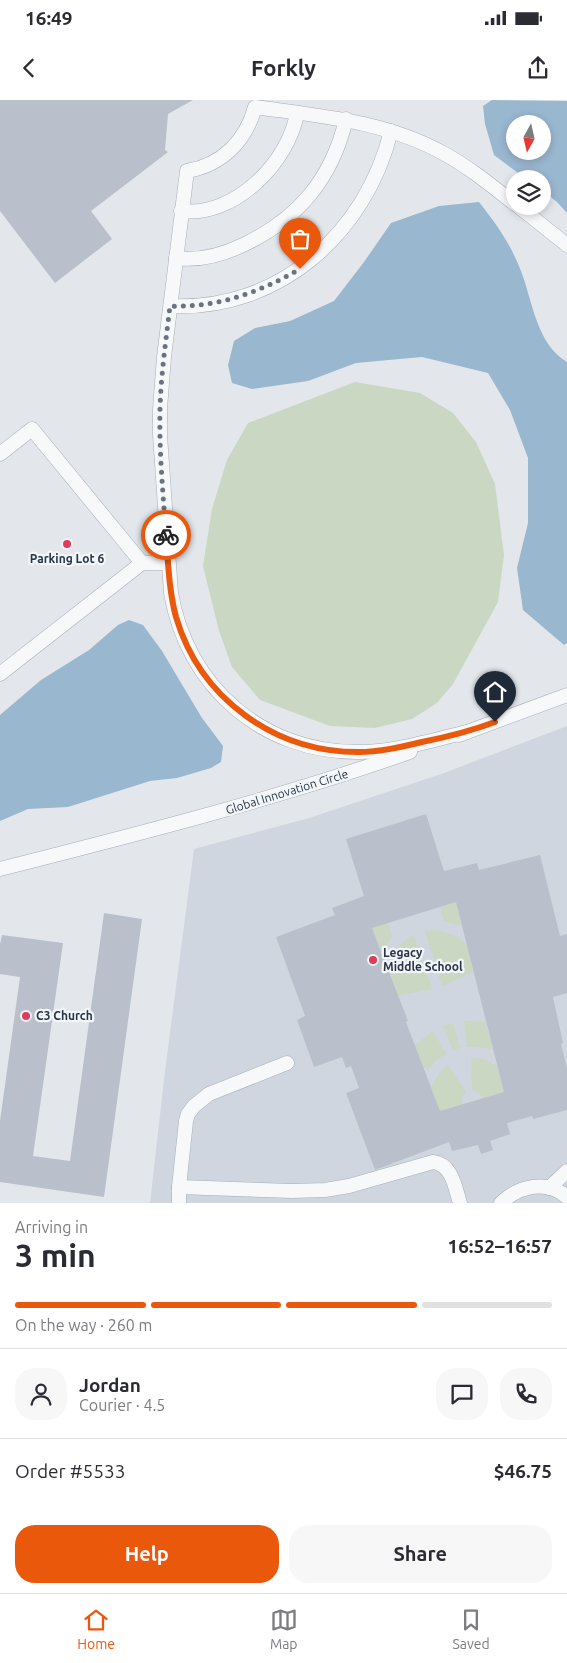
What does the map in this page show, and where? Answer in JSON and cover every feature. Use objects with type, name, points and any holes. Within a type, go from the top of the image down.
[{"type":"lane","points":[[467,732],[386,750],[332,751],[296,743],[267,730],[245,716],[225,699],[208,681],[196,663],[184,639],[176,616],[171,593],[168,563],[162,485],[160,409],[164,357],[187,171],[211,164],[231,151],[246,130],[255,108],[346,119],[391,131],[428,145],[453,158],[506,197]]},
{"type":"lane","points":[[181,211],[197,211],[222,204],[254,184],[272,167],[282,153],[294,128],[297,113]]},
{"type":"lane","points":[[176,258],[200,258],[228,251],[261,236],[290,216],[308,197],[325,173],[338,148],[346,119]]},
{"type":"lane","points":[[170,306],[199,305],[224,301],[252,293],[285,278],[311,261],[338,235],[363,201],[382,162],[391,131]]},
{"type":"lane","points":[[529,215],[567,245]]},
{"type":"lane","points":[[0,454],[32,430],[142,563]]},
{"type":"lane","points":[[0,674],[142,563],[168,563]]},
{"type":"lane","name":"Global Innovation Circle","points":[[0,869],[299,790],[567,695]]},
{"type":"lane","points":[[179,1203],[186,1121],[188,1114],[194,1106],[209,1094],[286,1063]]},
{"type":"lane","points":[[179,1188],[325,1190],[355,1184],[433,1162],[443,1165],[448,1170],[460,1203]]},
{"type":"lane","points":[[549,1188],[567,1171]]},
{"type":"lane","points":[[501,1203],[514,1192],[525,1188],[549,1188],[567,1197]]},
{"type":"lane","points":[[549,1188],[554,1203]]},
{"type":"shaded area","name":"Legacy Middle School","points":[[567,726],[567,1203],[150,1203],[194,849],[309,818],[444,773]]},
{"type":"green space","points":[[355,382],[420,393],[453,413],[476,442],[495,484],[504,555],[498,602],[453,684],[437,703],[412,719],[375,728],[330,726],[260,700],[232,667],[219,631],[203,566],[212,509],[227,460],[248,423]]},
{"type":"green space","points":[[456,902],[461,924],[458,925],[444,921],[440,907]]},
{"type":"green space","points":[[388,923],[392,936],[384,948],[380,948],[372,928]]},
{"type":"green space","points":[[434,930],[452,935],[467,945],[473,972],[442,986],[425,931]]},
{"type":"green space","points":[[414,935],[432,989],[397,996],[388,967],[392,956],[400,945]]},
{"type":"green space","points":[[464,1021],[485,1022],[492,1046],[491,1050],[480,1047],[467,1047]]},
{"type":"green space","points":[[453,1023],[460,1048],[453,1050],[443,1026]]},
{"type":"green space","points":[[433,1031],[446,1054],[435,1061],[428,1070],[423,1067],[415,1045]]},
{"type":"green space","points":[[471,1058],[484,1059],[497,1066],[504,1092],[483,1098],[478,1092],[472,1090]]},
{"type":"green space","points":[[448,1065],[466,1092],[462,1097],[462,1105],[440,1111],[431,1087],[439,1073]]},
{"type":"water","points":[[492,100],[567,101],[567,213],[551,197],[551,170],[514,170],[494,155],[485,124],[483,106]]},
{"type":"water","points":[[479,202],[508,243],[521,271],[537,321],[548,344],[567,362],[567,643],[564,645],[523,610],[517,568],[528,523],[528,458],[510,410],[488,373],[422,357],[356,363],[308,381],[252,389],[232,383],[228,365],[234,341],[255,328],[290,321],[334,301],[391,223],[439,206]]},
{"type":"water","points":[[129,620],[143,625],[162,651],[202,718],[223,746],[221,762],[211,768],[177,778],[150,781],[68,807],[28,809],[0,821],[0,715],[41,680],[89,650],[118,625]]},
{"type":"building","points":[[0,100],[193,100],[168,114],[165,150],[168,152],[91,211],[112,239],[55,283],[0,211]]},
{"type":"building","points":[[426,814],[444,871],[477,863],[479,870],[540,855],[560,936],[567,934],[567,993],[553,997],[567,1068],[567,1110],[533,1119],[532,1116],[507,1123],[510,1134],[490,1141],[493,1150],[481,1154],[478,1145],[452,1151],[449,1142],[375,1170],[346,1093],[359,1088],[351,1066],[346,1068],[342,1057],[314,1067],[297,1020],[305,1016],[276,937],[335,915],[332,908],[364,896],[346,839]],"holes":[[[456,902],[504,1092],[440,1111],[372,928]]]},
{"type":"building","points":[[104,913],[142,919],[104,1197],[0,1182],[0,1121],[20,977],[0,974],[0,944],[2,935],[63,943],[33,1156],[70,1161]]},
{"type":"way so far","points":[[166,535],[162,485],[160,409],[170,306],[199,305],[238,298],[285,278],[300,269]]},
{"type":"place","name":"Parking Lot 6","points":[[67,544]]},
{"type":"place","name":"Legacy Middle School","points":[[373,960]]},
{"type":"place","name":"C3 Church","points":[[26,1016]]},
{"type":"route","points":[[166,535],[173,604],[179,627],[196,663],[219,693],[234,708],[267,730],[296,743],[314,748],[346,752],[373,752],[467,732],[495,722]]}]
